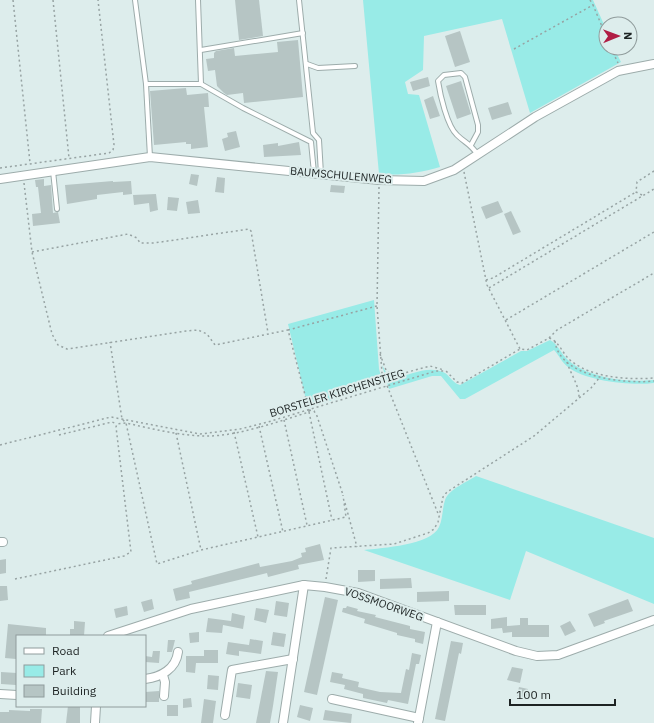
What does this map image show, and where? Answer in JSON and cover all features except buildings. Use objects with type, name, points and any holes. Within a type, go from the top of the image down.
[{"type":"street","name":"BAUMSCHULENWEG","points":[[0,179],[150,157],[379,180],[424,181],[454,170],[535,117],[618,71],[654,64]]},
{"type":"street","name":"VOSSMOORWEG","points":[[111,635],[191,609],[304,585],[326,586],[358,593],[516,651],[537,656],[558,655],[654,620]]},
{"type":"street","points":[[283,723],[304,585]]},
{"type":"street","points":[[332,699],[418,721],[437,622]]},
{"type":"street","points":[[146,679],[163,675],[177,660],[178,652]]},
{"type":"street","points":[[225,715],[232,670],[293,659]]},
{"type":"street","points":[[163,675],[166,682],[164,696]]},
{"type":"street","points":[[0,694],[16,695]]},
{"type":"street","points":[[95,723],[96,707]]},
{"type":"lane","points":[[136,0],[146,84],[150,157]]},
{"type":"lane","points":[[198,0],[201,50],[201,84]]},
{"type":"lane","points":[[299,0],[307,64],[313,133],[319,140],[318,174]]},
{"type":"lane","points":[[201,50],[303,33]]},
{"type":"lane","points":[[307,64],[318,68],[355,66]]},
{"type":"lane","points":[[471,145],[478,132],[478,125],[465,77],[461,72],[444,75],[438,81],[439,91],[448,119],[456,135],[471,145],[478,155]]},
{"type":"lane","points":[[146,84],[201,84],[243,108],[311,142],[318,174]]},
{"type":"lane","points":[[53,171],[57,209]]},
{"type":"path","points":[[13,0],[30,164]]},
{"type":"path","points":[[53,0],[69,158]]},
{"type":"path","points":[[0,168],[109,153],[113,150],[114,146],[98,0]]},
{"type":"path","points":[[590,0],[598,17]]},
{"type":"path","points":[[514,49],[593,5]]},
{"type":"path","points":[[615,56],[618,63]]},
{"type":"path","points":[[462,165],[486,280],[489,289],[520,350]]},
{"type":"path","points":[[636,192],[637,182],[654,171]]},
{"type":"path","points":[[23,176],[32,252],[52,334],[58,345],[67,349],[170,332],[198,330],[207,334],[215,345],[288,330],[377,306]]},
{"type":"path","points":[[379,180],[377,306],[379,351],[382,373],[439,516]]},
{"type":"path","points":[[489,289],[654,190]]},
{"type":"path","points":[[486,280],[500,274],[636,192]]},
{"type":"path","points":[[636,192],[644,195]]},
{"type":"path","points":[[32,252],[128,234],[137,238],[140,243],[147,243],[248,229],[251,231],[268,333]]},
{"type":"path","points":[[506,320],[654,232]]},
{"type":"path","points":[[379,351],[386,370],[393,376],[430,366],[446,371],[457,382],[462,383],[520,350],[527,350],[549,338],[557,330],[654,273]]},
{"type":"path","points":[[288,330],[309,411],[332,520]]},
{"type":"path","points":[[549,338],[555,341],[571,360],[587,369],[618,377],[633,379],[654,378]]},
{"type":"path","points":[[555,341],[558,352],[567,362],[583,372],[600,377],[632,382],[654,381]]},
{"type":"path","points":[[110,342],[122,419],[126,423],[158,564],[201,550],[346,517],[342,495]]},
{"type":"path","points":[[567,362],[572,378],[579,388],[579,397]]},
{"type":"path","name":"BORSTELER KIRCHENSTIEG","points":[[0,445],[111,417],[200,434],[240,429],[309,411],[436,371],[446,371]]},
{"type":"path","points":[[326,586],[331,548],[394,544],[434,530],[443,497],[447,492],[534,436],[600,377]]},
{"type":"path","points":[[59,435],[112,422],[117,424],[126,423],[209,436],[234,432],[284,420],[309,411],[314,411],[317,416],[358,547]]},
{"type":"path","points":[[284,420],[308,526]]},
{"type":"path","points":[[15,579],[129,554],[131,546],[117,424]]},
{"type":"path","points":[[259,426],[283,532]]},
{"type":"path","points":[[176,432],[201,550]]},
{"type":"path","points":[[234,432],[258,537]]},
{"type":"green space","points":[[363,0],[593,0],[600,16],[598,16],[598,56],[618,56],[621,62],[530,113],[502,19],[424,36],[423,70],[405,82],[408,94],[419,95],[440,167],[410,174],[379,174]]},
{"type":"green space","points":[[374,300],[379,369],[383,383],[308,408],[288,324]]},
{"type":"green space","points":[[550,340],[568,360],[586,371],[621,380],[654,380],[654,383],[622,383],[586,376],[576,372],[566,365],[554,350],[465,399],[460,399],[441,376],[432,376],[389,389],[382,365],[387,374],[393,378],[424,370],[437,370],[445,373],[455,383],[460,385],[521,351],[527,351]]},
{"type":"green space","points":[[476,476],[654,538],[654,604],[526,551],[510,600],[364,550],[394,547],[416,542],[434,533],[439,527],[447,496],[454,489]]}]
